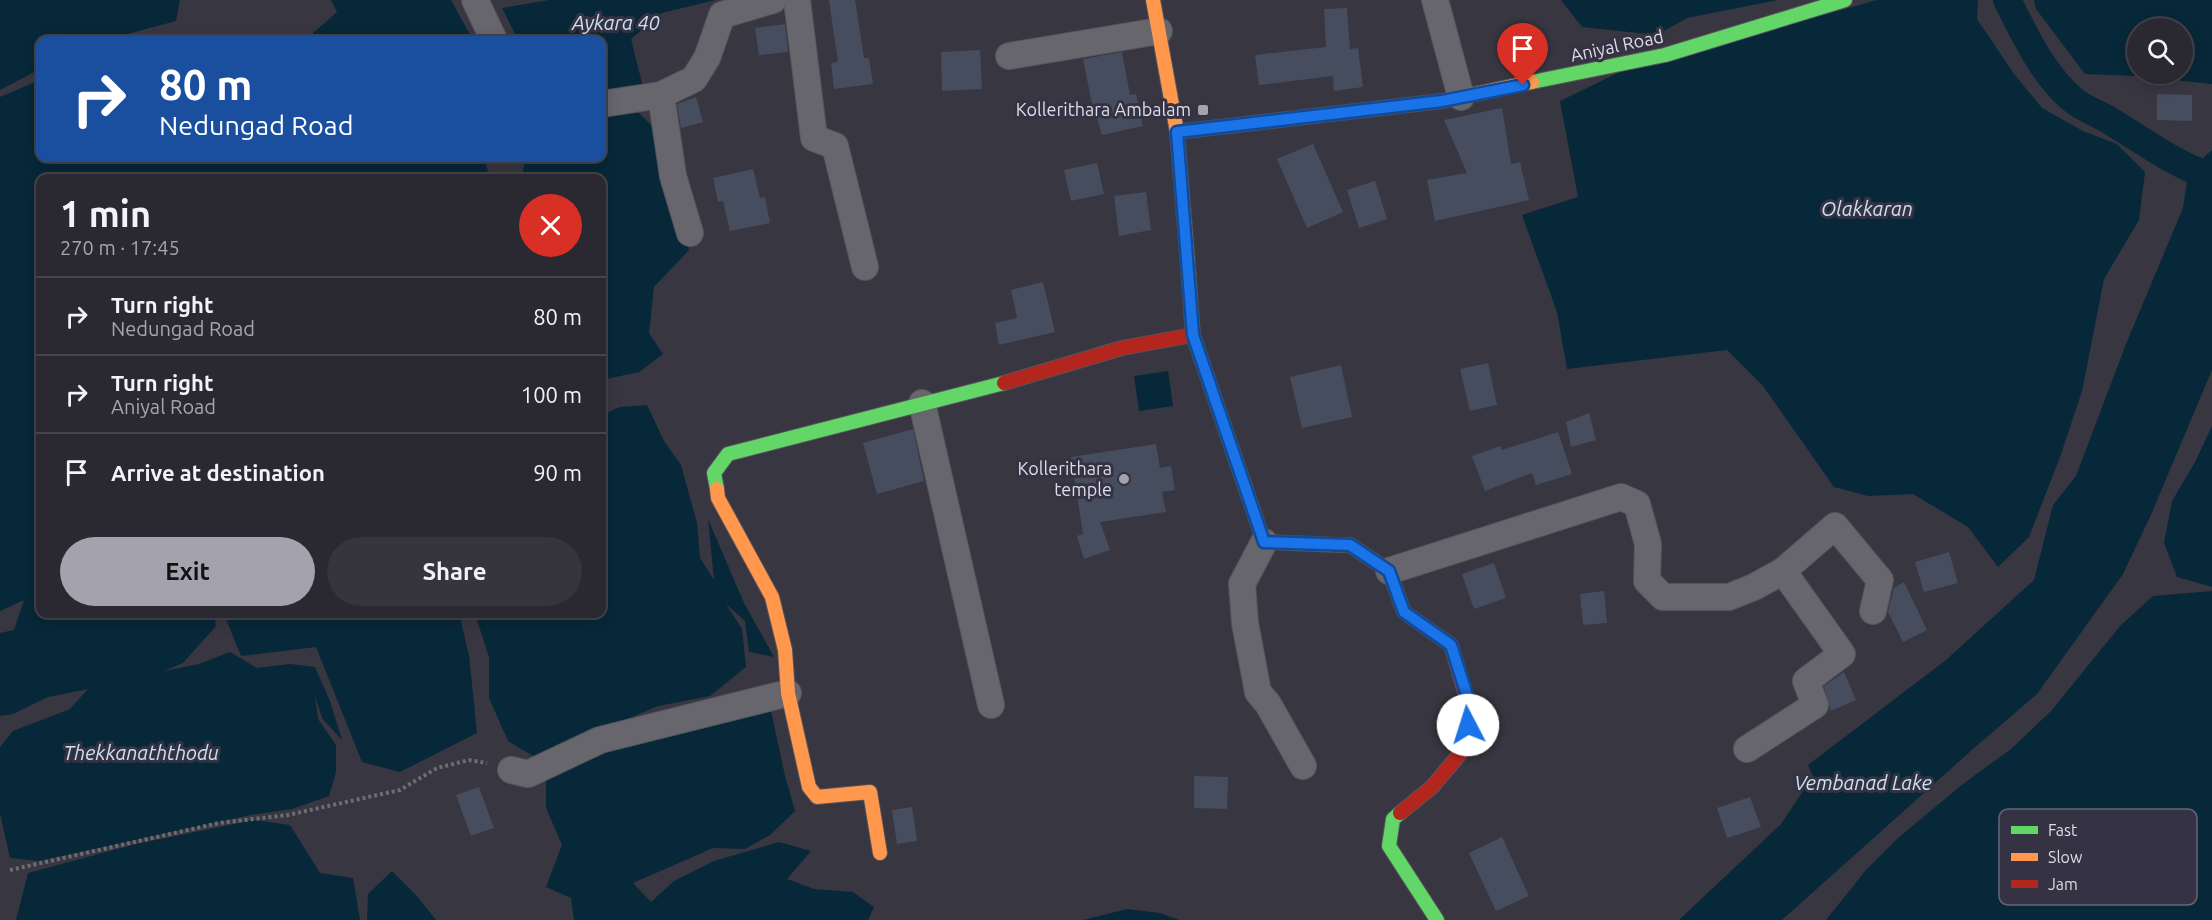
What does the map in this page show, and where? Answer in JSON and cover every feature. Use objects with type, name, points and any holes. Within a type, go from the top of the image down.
[{"type":"street","points":[[475,0],[492,36]]},
{"type":"street","points":[[606,103],[661,95],[694,80],[707,58],[722,15],[773,0]]},
{"type":"street","points":[[797,0],[814,138],[835,146],[865,267]]},
{"type":"street","points":[[1153,0],[1177,132],[1193,335],[1264,542],[1242,584],[1245,623],[1258,692],[1268,704],[1303,766]]},
{"type":"street","points":[[1435,0],[1461,97]]},
{"type":"street","name":"Aniyal Road","points":[[1177,132],[1442,101],[1665,55],[1845,0]]},
{"type":"street","points":[[1009,56],[1159,32]]},
{"type":"street","points":[[661,95],[673,176],[690,233]]},
{"type":"street","points":[[880,853],[870,792],[817,797],[808,787],[788,693],[785,650],[772,597],[718,498],[714,473],[728,454],[1028,377],[1122,348],[1193,335]]},
{"type":"street","points":[[922,403],[991,705]]},
{"type":"street","points":[[1389,571],[1621,497],[1637,504],[1648,544],[1647,581],[1663,597],[1729,597],[1754,587],[1783,571],[1835,526],[1880,580],[1873,611]]},
{"type":"street","points":[[1264,542],[1350,545],[1389,571],[1404,612],[1451,645],[1466,692],[1470,742],[1432,787],[1393,819],[1389,846],[1437,920]]},
{"type":"street","points":[[1747,749],[1815,705],[1806,681],[1842,654],[1783,571]]},
{"type":"street","points":[[511,770],[528,774],[600,740],[788,693]]},
{"type":"path","points":[[10,870],[219,823],[288,815],[400,790],[438,768],[469,760],[511,770]]},
{"type":"water","points":[[0,0],[180,0],[176,21],[120,36],[36,36],[36,71],[0,90]]},
{"type":"water","points":[[331,0],[451,0],[471,36],[313,36],[313,33],[337,12]]},
{"type":"water","name":"Aykara 40","points":[[549,0],[715,0],[662,13],[631,39],[643,87],[606,91],[606,36],[516,36],[502,8]]},
{"type":"water","points":[[1561,0],[1778,0],[1687,18],[1657,35],[1582,27]]},
{"type":"water","name":"Olakkaran","points":[[1877,0],[1978,0],[1977,19],[2014,74],[2042,108],[2083,131],[2117,144],[2145,172],[2139,220],[2104,279],[2082,391],[2060,457],[2029,537],[1998,567],[1968,527],[1913,494],[1868,496],[1834,487],[1763,386],[1727,350],[1567,369],[1557,312],[1522,215],[1578,197],[1560,101],[1624,70]]},
{"type":"water","points":[[2034,0],[2212,0],[2212,84],[2193,82],[2193,18],[2127,18],[2127,76],[2085,74],[2036,9]]},
{"type":"water","name":"Thekkanaththodu","points":[[36,82],[36,162],[485,162],[489,174],[36,174],[36,618],[215,618],[216,626],[183,663],[164,671],[199,664],[230,652],[257,668],[290,664],[315,667],[330,701],[342,740],[322,718],[315,696],[318,719],[336,745],[336,772],[329,796],[292,809],[251,815],[39,861],[10,858],[0,813],[0,747],[13,731],[70,709],[88,689],[48,697],[13,714],[0,716],[0,633],[14,630],[24,600],[0,611],[0,97]]},
{"type":"water","points":[[634,108],[659,133],[675,212],[689,250],[654,287],[649,333],[663,354],[639,372],[606,379],[606,174],[523,174],[524,162],[606,162],[606,112]]},
{"type":"water","name":"Vembanad Lake","points":[[2212,150],[2212,370],[2150,517],[2123,574],[2037,694],[1782,920],[1679,920],[1781,824],[1813,776],[1808,765],[1946,660],[2034,580],[2053,505],[2076,476],[2126,344],[2183,208],[2187,181],[2201,160]]},
{"type":"water","points":[[1168,371],[1173,406],[1139,411],[1134,376]]},
{"type":"water","points":[[647,405],[664,441],[681,465],[697,523],[700,558],[714,580],[708,519],[744,603],[774,657],[749,652],[745,621],[726,604],[742,629],[746,667],[710,696],[658,706],[613,725],[769,702],[795,811],[770,835],[745,849],[713,848],[633,883],[651,902],[674,881],[714,861],[779,842],[811,851],[787,879],[814,889],[853,892],[874,907],[868,920],[574,920],[571,898],[546,887],[562,845],[546,808],[546,780],[598,753],[540,760],[508,741],[489,698],[489,657],[476,618],[606,618],[606,413],[620,407]]},
{"type":"water","points":[[2212,426],[2212,587],[2177,577],[2164,543],[2172,501],[2195,462]]},
{"type":"water","points":[[2212,591],[2212,920],[1826,920],[1866,870],[1898,838],[1963,784],[2011,749],[2051,711],[2121,625],[2153,596]]},
{"type":"water","points":[[226,618],[460,618],[469,655],[477,733],[400,772],[362,762],[316,647],[241,656]]},
{"type":"water","points":[[254,820],[290,825],[320,873],[353,878],[360,920],[16,920],[28,873],[136,844]]},
{"type":"water","points":[[392,871],[417,896],[436,920],[367,920],[368,894]]},
{"type":"water","points":[[1127,909],[1160,913],[1179,920],[1083,920]]},
{"type":"building","points":[[829,0],[855,0],[864,58],[869,58],[873,84],[834,89],[831,63],[838,62]]},
{"type":"building","points":[[1347,8],[1350,49],[1358,48],[1363,87],[1334,91],[1333,76],[1259,85],[1255,55],[1326,47],[1324,9]]},
{"type":"building","points":[[785,24],[788,52],[759,55],[755,28]]},
{"type":"building","points":[[980,50],[982,89],[942,91],[941,52]]},
{"type":"building","points":[[1122,52],[1130,95],[1136,94],[1143,126],[1102,135],[1091,99],[1083,59]]},
{"type":"building","points":[[2157,94],[2192,95],[2192,121],[2157,120]]},
{"type":"building","points":[[696,97],[703,122],[681,128],[677,104]]},
{"type":"building","points":[[1502,108],[1511,164],[1520,162],[1529,200],[1435,221],[1427,180],[1467,173],[1444,120]]},
{"type":"building","points":[[1313,144],[1343,212],[1307,228],[1277,159]]},
{"type":"building","points":[[1097,163],[1104,194],[1071,201],[1064,170]]},
{"type":"building","points":[[753,169],[760,198],[765,197],[770,223],[730,231],[723,201],[718,202],[713,178]]},
{"type":"building","points":[[1375,181],[1387,219],[1359,228],[1347,190]]},
{"type":"building","points":[[1146,192],[1151,230],[1119,236],[1114,196]]},
{"type":"building","points":[[1043,282],[1055,332],[999,345],[995,323],[1017,318],[1011,290]]},
{"type":"building","points":[[1488,363],[1497,405],[1470,411],[1460,369]]},
{"type":"building","points":[[1341,365],[1352,417],[1302,428],[1290,377]]},
{"type":"building","points":[[1589,413],[1596,440],[1571,447],[1566,422]]},
{"type":"building","points":[[913,429],[924,481],[877,494],[863,443]]},
{"type":"building","points":[[1558,432],[1572,474],[1536,485],[1532,473],[1485,491],[1472,456],[1500,446],[1502,450]]},
{"type":"building","name":"Kollerithara temple","points":[[1156,444],[1160,468],[1171,466],[1175,490],[1162,492],[1166,512],[1100,522],[1110,550],[1084,559],[1077,536],[1083,534],[1071,457]]},
{"type":"building","points":[[1949,552],[1958,583],[1924,592],[1915,562]]},
{"type":"building","points":[[1494,563],[1506,598],[1474,609],[1462,574]]},
{"type":"building","points":[[1904,582],[1927,630],[1903,642],[1888,612],[1894,588]]},
{"type":"building","points":[[1604,591],[1607,623],[1583,625],[1580,594]]},
{"type":"building","points":[[1844,672],[1856,700],[1831,711],[1824,686]]},
{"type":"building","points":[[1194,776],[1228,777],[1227,809],[1194,808]]},
{"type":"building","points":[[479,787],[494,828],[471,836],[456,795]]},
{"type":"building","points":[[1750,797],[1761,827],[1727,838],[1717,808]]},
{"type":"building","points":[[912,807],[917,841],[897,844],[892,810]]},
{"type":"building","points":[[1502,837],[1529,896],[1496,911],[1469,853]]},
{"type":"waterway","points":[[2007,0],[2043,66],[2072,99],[2173,160],[2212,177]]},
{"type":"traffic: fast","points":[[1532,82],[1665,55],[1845,0]]},
{"type":"traffic: fast","points":[[1187,254],[1193,335],[1264,542],[1339,545]]},
{"type":"traffic: fast","points":[[717,489],[714,473],[728,454],[1004,383]]},
{"type":"traffic: fast","points":[[1400,813],[1393,819],[1389,846],[1437,920]]},
{"type":"traffic: slow","points":[[1153,0],[1177,132],[1187,254]]},
{"type":"traffic: slow","points":[[1177,132],[1442,101],[1532,82]]},
{"type":"traffic: slow","points":[[717,489],[718,498],[772,597],[785,650],[788,693],[809,787],[817,797],[870,792],[880,853]]},
{"type":"traffic: jam","points":[[1004,383],[1122,348],[1193,335]]},
{"type":"traffic: jam","points":[[1339,545],[1350,545],[1389,571],[1404,612],[1451,645],[1465,692],[1470,742],[1432,787],[1400,813]]},
{"type":"place","name":"Kollerithara Ambalam","points":[[1203,110]]},
{"type":"place","name":"Kollerithara temple","points":[[1124,479]]},
{"type":"route","points":[[1468,725],[1466,692],[1451,645],[1404,612],[1389,571],[1350,545],[1264,542],[1193,335],[1177,132],[1442,101],[1523,85]]}]
